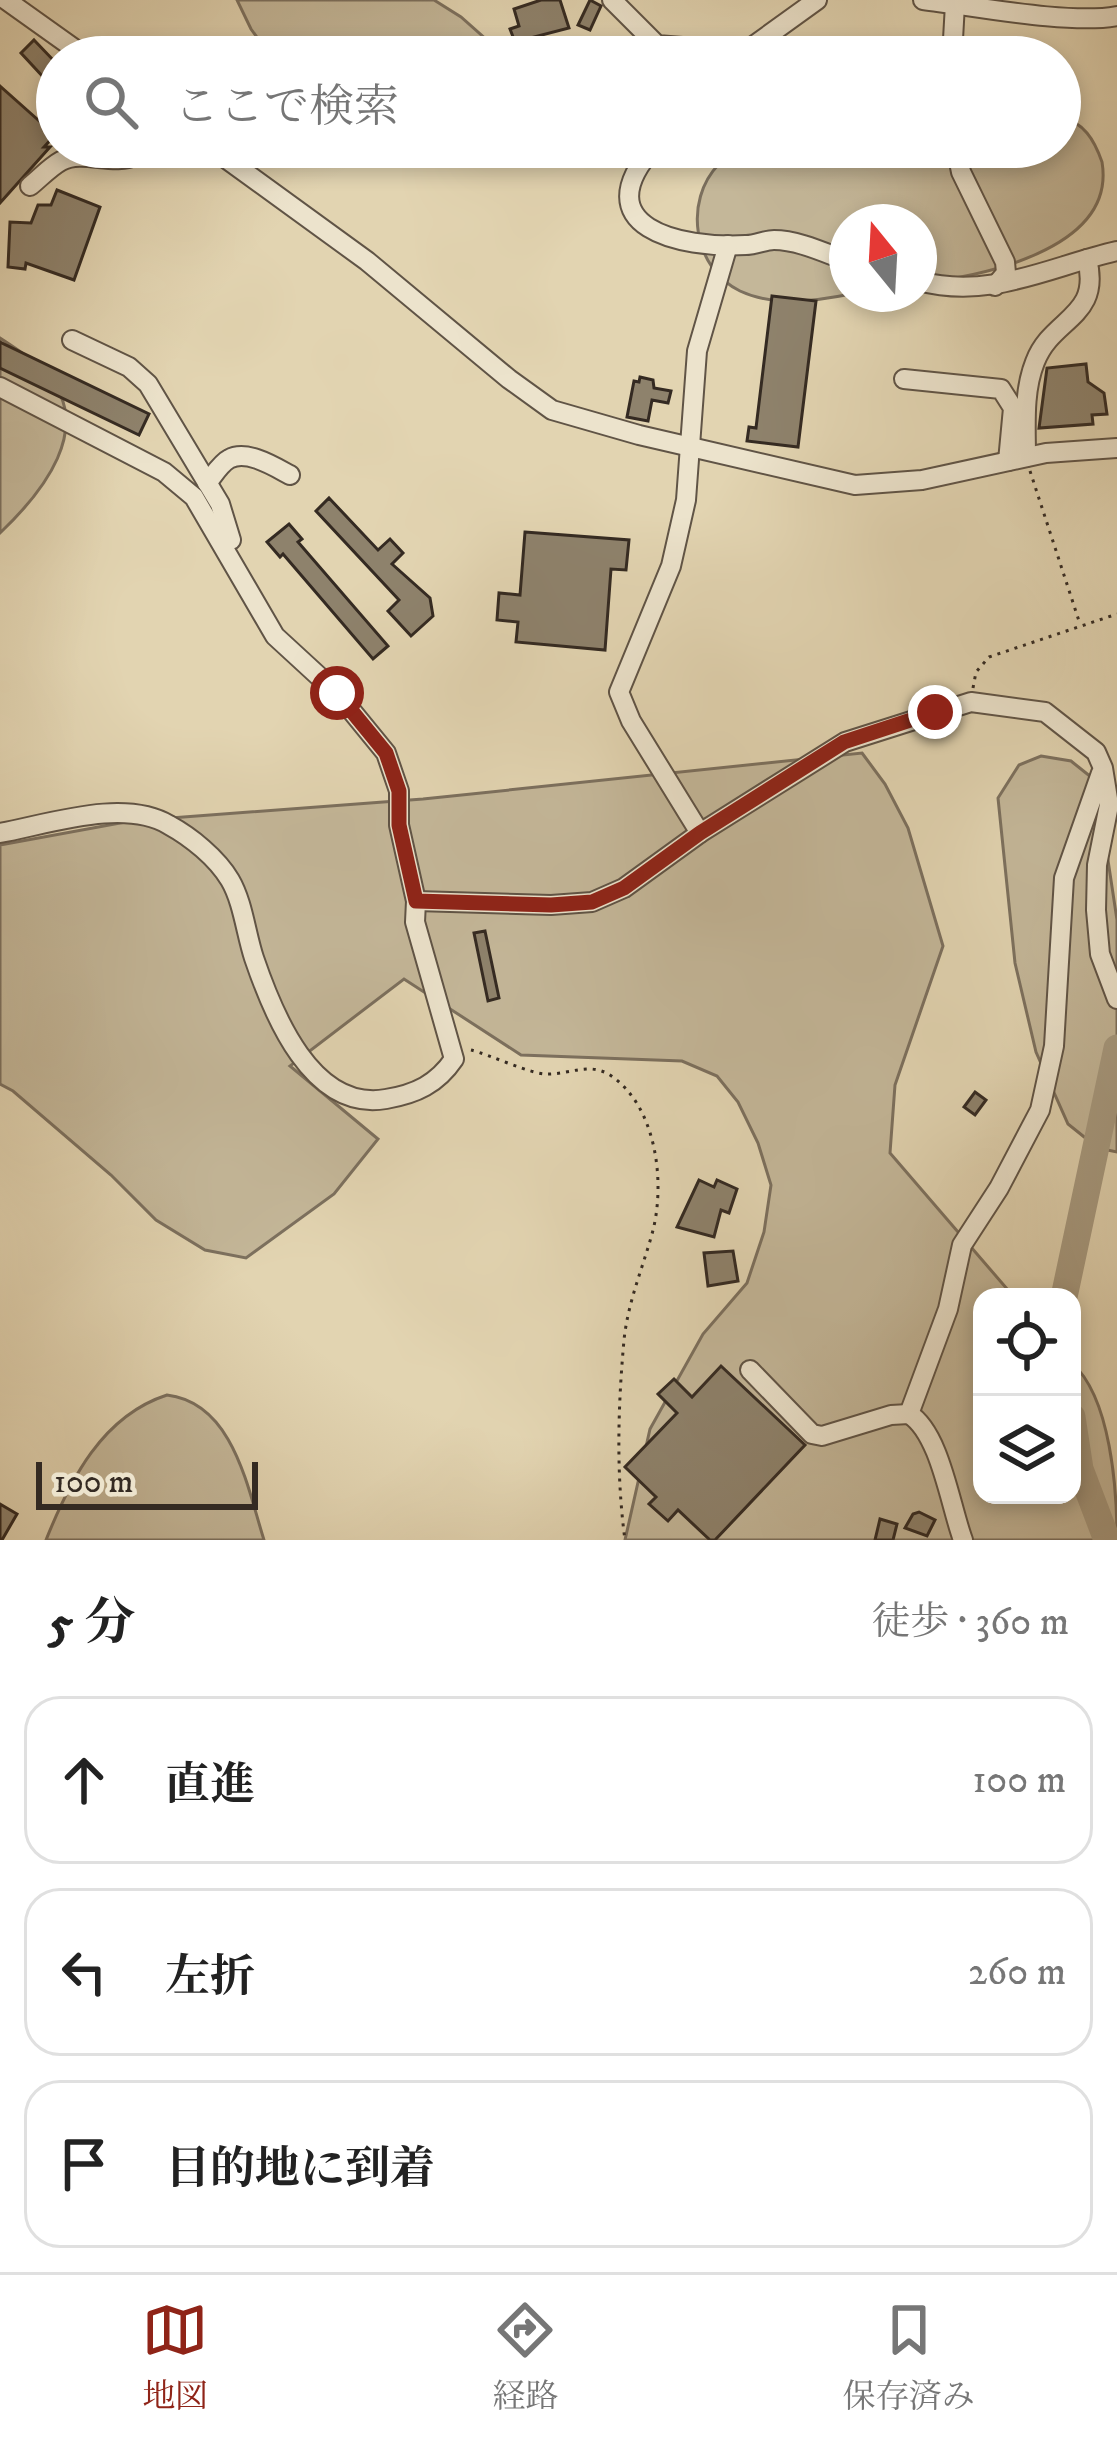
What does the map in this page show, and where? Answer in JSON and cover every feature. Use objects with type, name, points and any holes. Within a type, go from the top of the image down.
[{"type":"street","points":[[6,0],[57,36]]},
{"type":"street","points":[[612,0],[648,36]]},
{"type":"street","points":[[767,36],[817,0]]},
{"type":"street","points":[[923,0],[1103,19],[1117,16]]},
{"type":"street","points":[[953,36],[955,4]]},
{"type":"street","points":[[30,186],[52,168]]},
{"type":"street","points":[[239,168],[368,261],[552,410],[855,485],[922,480],[1017,459],[1117,448]]},
{"type":"street","points":[[639,168],[630,180],[628,196],[634,216],[656,236],[728,244],[775,240],[829,256]]},
{"type":"street","points":[[960,168],[1005,262],[1006,273],[995,286]]},
{"type":"street","points":[[700,833],[631,721],[619,692],[671,566],[686,500],[697,351],[728,244]]},
{"type":"street","points":[[937,286],[995,286],[1117,251]]},
{"type":"street","points":[[1017,459],[1034,363],[1085,304],[1093,282],[1088,259]]},
{"type":"street","points":[[72,340],[129,367],[148,384],[207,483],[233,546],[232,562]]},
{"type":"street","points":[[904,379],[1000,389],[1013,408],[1017,459]]},
{"type":"street","points":[[0,387],[164,472],[194,497],[275,636],[337,693],[386,753],[399,791],[399,825],[416,901],[415,922],[454,1059],[441,1078],[409,1096],[375,1101],[327,1085],[288,1035],[256,963],[230,880],[195,842],[146,814],[122,812],[0,833]]},
{"type":"street","points":[[207,483],[230,458],[240,457],[268,463],[290,476]]},
{"type":"street","points":[[416,901],[592,902],[624,888],[700,833],[844,742],[971,702],[1045,712],[1096,752],[1103,768],[1109,805],[1097,865],[1096,910],[1100,954],[1117,999]]},
{"type":"street","points":[[909,1414],[947,1309],[962,1245],[1040,1110],[1054,1046],[1064,878],[1103,768]]},
{"type":"street","points":[[750,1370],[812,1433],[822,1436],[891,1415],[909,1414],[920,1421],[932,1441],[963,1540]]},
{"type":"path","points":[[1017,459],[1080,625]]},
{"type":"path","points":[[971,702],[976,672],[989,657],[1117,614]]},
{"type":"path","points":[[452,1045],[508,1060],[529,1071],[547,1074],[587,1067],[605,1072],[625,1087],[650,1137],[657,1172],[653,1232],[628,1309],[624,1346],[618,1488],[625,1540]]},
{"type":"shaded area","points":[[237,0],[434,0],[482,36],[256,36]]},
{"type":"shaded area","points":[[1081,127],[1102,162],[1101,193],[1088,218],[1066,238],[1006,266],[937,280],[937,204],[829,204],[829,297],[809,300],[753,296],[724,280],[712,267],[698,233],[700,196],[716,168],[1081,168]]},
{"type":"shaded area","points":[[0,338],[45,372],[60,393],[66,415],[64,437],[46,479],[0,533]]},
{"type":"shaded area","points":[[862,753],[908,828],[943,946],[895,1085],[890,1153],[1006,1288],[973,1288],[973,1504],[1081,1504],[1081,1374],[1095,1398],[1109,1446],[1117,1540],[625,1540],[650,1429],[703,1334],[747,1283],[764,1232],[771,1185],[738,1102],[717,1076],[682,1061],[521,1055],[404,979],[290,1066],[378,1139],[334,1194],[246,1258],[205,1250],[156,1220],[111,1175],[0,1084],[0,845],[131,821],[423,799]]},
{"type":"shaded area","points":[[1041,756],[1071,761],[1091,777],[1100,807],[1117,920],[1117,1152],[1098,1148],[1068,1124],[1036,1052],[1015,963],[998,798],[1019,765]]},
{"type":"shaded area","points":[[167,1395],[208,1413],[222,1430],[243,1472],[264,1540],[46,1540],[78,1473],[106,1434],[144,1405]]},
{"type":"building","points":[[541,0],[560,0],[569,28],[513,36],[510,29],[519,26],[514,9]]},
{"type":"building","points":[[590,0],[601,6],[590,30],[578,25]]},
{"type":"building","points":[[36,42],[36,69],[21,53]]},
{"type":"building","points":[[0,86],[36,118],[36,163],[0,203]]},
{"type":"building","points":[[57,190],[100,207],[74,280],[26,263],[25,269],[8,267],[10,222],[31,223],[38,205],[51,205]]},
{"type":"building","points":[[772,296],[816,301],[798,447],[747,441],[749,427],[756,428]]},
{"type":"building","points":[[0,342],[149,414],[139,435],[0,368]]},
{"type":"building","points":[[1086,364],[1088,382],[1104,393],[1107,414],[1092,415],[1093,424],[1039,428],[1047,368]]},
{"type":"building","points":[[640,377],[653,380],[654,388],[671,391],[668,403],[652,400],[648,421],[627,417],[634,381],[639,382]]},
{"type":"building","points":[[329,498],[378,550],[390,539],[403,553],[392,564],[430,598],[433,616],[411,636],[388,611],[399,600],[316,511]]},
{"type":"building","points":[[289,524],[302,539],[298,542],[388,646],[373,659],[283,554],[280,557],[267,542]]},
{"type":"building","points":[[525,532],[629,540],[626,570],[611,569],[605,650],[516,642],[518,622],[497,620],[499,593],[520,595]]},
{"type":"building","points":[[485,931],[499,998],[488,1001],[474,933]]},
{"type":"building","points":[[975,1092],[986,1100],[975,1115],[964,1107]]},
{"type":"building","points":[[699,1180],[714,1187],[717,1180],[737,1189],[729,1213],[721,1210],[714,1237],[677,1227]]},
{"type":"building","points":[[733,1251],[738,1281],[708,1286],[704,1253]]},
{"type":"building","points":[[721,1366],[805,1445],[710,1540],[678,1510],[668,1521],[649,1504],[656,1497],[625,1467],[677,1413],[658,1394],[674,1379],[692,1397]]},
{"type":"building","points":[[0,1504],[17,1514],[2,1540],[0,1540]]},
{"type":"building","points":[[919,1512],[935,1520],[927,1536],[905,1528]]},
{"type":"building","points":[[880,1519],[897,1524],[893,1540],[875,1540]]},
{"type":"waterway","points":[[1066,1288],[1117,1048]]},
{"type":"waterway","points":[[1081,1472],[1107,1540]]},
{"type":"route","points":[[337,693],[386,753],[399,791],[399,825],[416,901],[592,902],[624,888],[700,833],[844,742],[935,712]]}]
